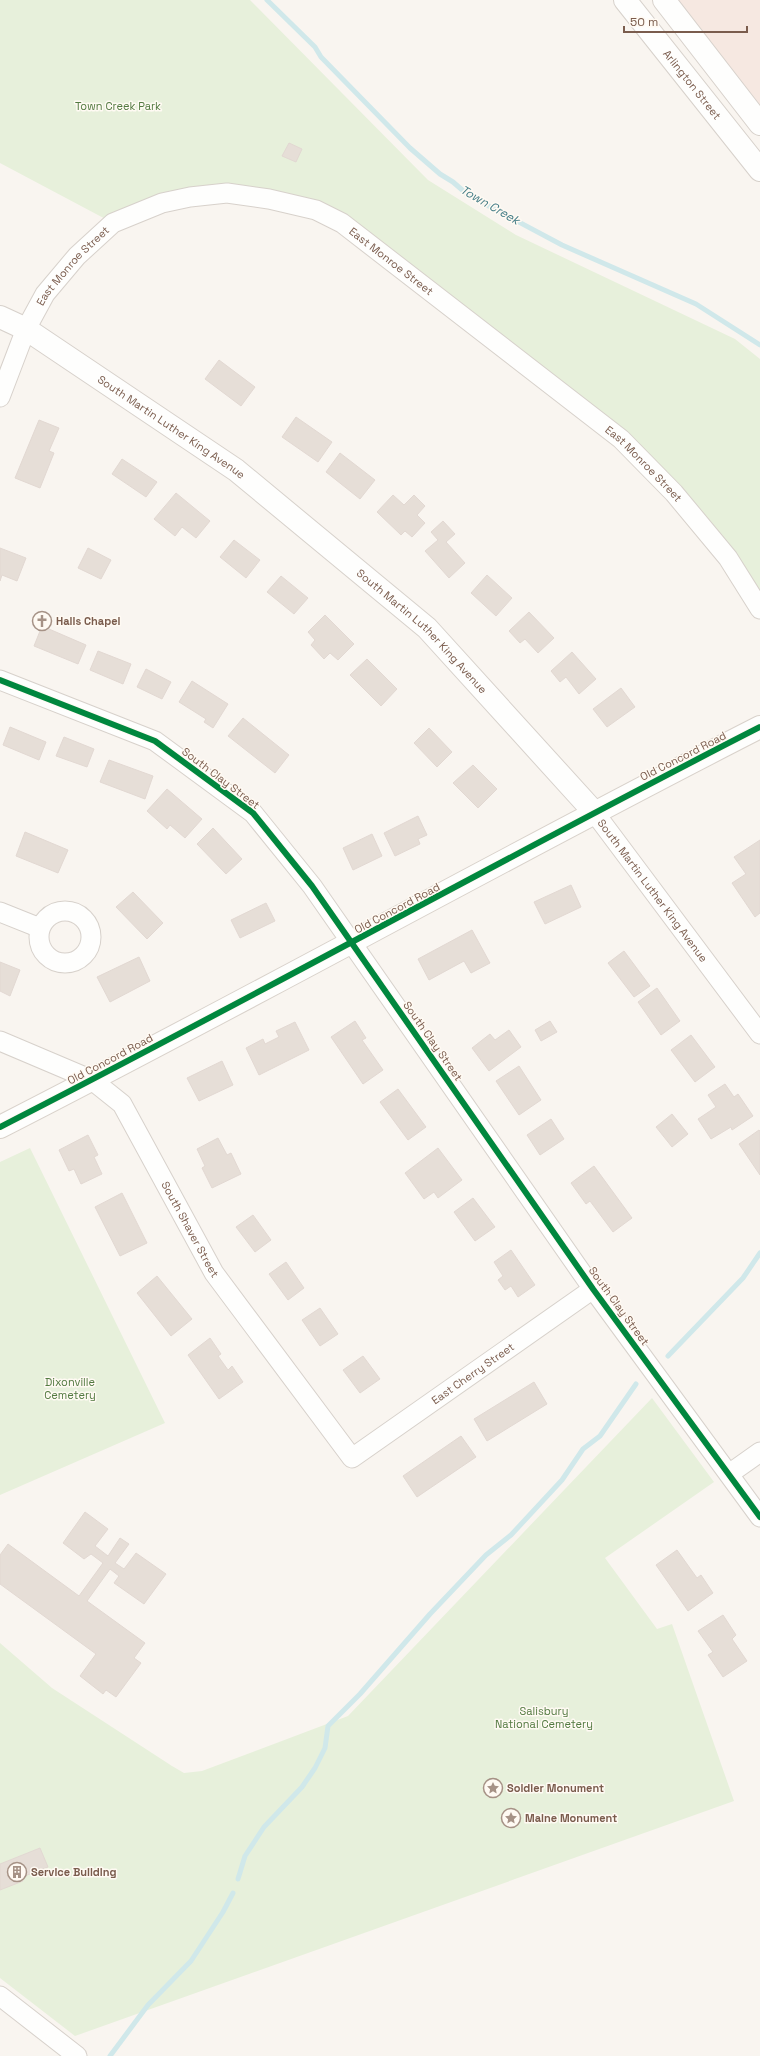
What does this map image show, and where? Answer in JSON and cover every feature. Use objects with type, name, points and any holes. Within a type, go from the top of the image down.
[{"type":"street","name":"Arlington Street","points":[[625,0],[760,170]]},
{"type":"street","points":[[664,0],[760,124]]},
{"type":"street","name":"East Monroe Street","points":[[0,397],[26,329],[45,294],[77,256],[113,223],[162,203],[190,197],[227,193],[269,199],[316,210],[342,223],[621,439],[674,494],[723,552],[760,609]]},
{"type":"street","name":"South Martin Luther King Avenue","points":[[0,317],[26,329],[236,470],[427,628],[594,812],[760,1034]]},
{"type":"street","name":"South Clay Street","points":[[0,680],[155,741],[253,813],[312,886],[593,1289],[760,1517]]},
{"type":"street","name":"Old Concord Road","points":[[0,1127],[353,943],[594,812],[760,727]]},
{"type":"street","points":[[0,912],[40,928]]},
{"type":"street","name":"South Shaver Street","points":[[0,1041],[92,1080],[122,1104],[214,1273],[352,1458]]},
{"type":"street","name":"East Cherry Street","points":[[352,1458],[593,1289]]},
{"type":"street","points":[[729,1474],[760,1452]]},
{"type":"street","points":[[0,1996],[77,2056]]},
{"type":"shaded area","points":[[664,0],[760,0],[760,124]]},
{"type":"green space","name":"Town Creek Park","points":[[0,0],[250,0],[428,180],[516,235],[735,339],[760,359],[760,604],[621,439],[342,223],[227,193],[113,223],[0,163]]},
{"type":"green space","name":"Dixonville Cemetery","points":[[30,1148],[165,1423],[0,1495],[0,1162]]},
{"type":"green space","name":"Salisbury National Cemetery","points":[[652,1398],[714,1482],[605,1558],[657,1629],[672,1624],[734,1801],[75,2036],[0,1978],[0,1643],[52,1688],[172,1766],[184,1773],[202,1771],[348,1716]]},
{"type":"building","points":[[289,143],[302,149],[296,162],[282,156]]},
{"type":"building","points":[[219,360],[255,387],[241,406],[205,379]]},
{"type":"building","points":[[296,417],[332,442],[318,462],[282,437]]},
{"type":"building","points":[[39,420],[59,428],[49,451],[54,453],[40,488],[15,478]]},
{"type":"building","points":[[340,453],[375,480],[360,499],[326,472]]},
{"type":"building","points":[[122,459],[157,482],[146,497],[112,474]]},
{"type":"building","points":[[176,493],[210,521],[196,538],[182,527],[175,536],[154,519]]},
{"type":"building","points":[[393,495],[404,505],[414,495],[425,506],[417,515],[425,523],[412,537],[405,531],[401,535],[377,512]]},
{"type":"building","points":[[443,521],[455,534],[446,542],[465,563],[449,578],[425,551],[438,540],[431,532]]},
{"type":"building","points":[[234,540],[260,560],[246,578],[220,557]]},
{"type":"building","points":[[0,548],[26,558],[17,581],[2,575],[0,581]]},
{"type":"building","points":[[88,548],[111,560],[101,579],[78,568]]},
{"type":"building","points":[[487,575],[512,598],[496,616],[471,593]]},
{"type":"building","points":[[281,576],[308,598],[294,614],[267,592]]},
{"type":"building","points":[[529,612],[554,638],[538,653],[525,639],[520,643],[509,631]]},
{"type":"building","points":[[325,615],[354,644],[338,660],[330,653],[324,659],[311,645],[315,640],[308,632]]},
{"type":"building","points":[[42,626],[86,645],[78,664],[34,646]]},
{"type":"building","points":[[98,651],[131,664],[123,684],[90,670]]},
{"type":"building","points":[[572,652],[596,679],[579,694],[566,677],[560,682],[551,671]]},
{"type":"building","points":[[367,659],[397,689],[381,706],[350,675]]},
{"type":"building","points":[[146,669],[171,682],[162,699],[137,687]]},
{"type":"building","points":[[192,681],[228,704],[213,728],[204,722],[206,719],[179,702]]},
{"type":"building","points":[[621,688],[635,707],[607,727],[593,709]]},
{"type":"building","points":[[243,718],[289,755],[275,773],[228,736]]},
{"type":"building","points":[[10,727],[46,742],[39,760],[3,745]]},
{"type":"building","points":[[429,728],[452,752],[437,767],[414,743]]},
{"type":"building","points":[[64,737],[94,749],[87,767],[56,756]]},
{"type":"building","points":[[109,760],[153,776],[145,799],[100,782]]},
{"type":"building","points":[[473,765],[497,789],[478,808],[453,783]]},
{"type":"building","points":[[167,789],[202,819],[185,838],[170,825],[167,829],[147,811]]},
{"type":"building","points":[[418,816],[427,835],[418,839],[420,844],[395,856],[384,833]]},
{"type":"building","points":[[213,828],[242,859],[226,874],[197,844]]},
{"type":"building","points":[[25,832],[68,850],[58,873],[16,856]]},
{"type":"building","points":[[372,834],[382,856],[353,870],[343,848]]},
{"type":"building","points":[[760,840],[760,913],[755,917],[732,883],[746,874],[734,857]]},
{"type":"building","points":[[571,885],[581,907],[545,924],[534,902]]},
{"type":"building","points":[[133,892],[163,923],[147,939],[116,907]]},
{"type":"building","points":[[266,903],[275,921],[240,938],[231,920]]},
{"type":"building","points":[[472,930],[490,963],[471,973],[464,961],[429,980],[418,959]]},
{"type":"building","points":[[624,951],[650,986],[634,997],[608,963]]},
{"type":"building","points":[[139,957],[150,981],[110,1002],[97,977]]},
{"type":"building","points":[[0,962],[20,970],[10,996],[0,991]]},
{"type":"building","points":[[657,988],[680,1021],[661,1035],[638,1002]]},
{"type":"building","points":[[355,1021],[366,1038],[362,1040],[383,1070],[363,1084],[331,1037]]},
{"type":"building","points":[[550,1021],[557,1032],[541,1041],[535,1030]]},
{"type":"building","points":[[295,1022],[309,1050],[259,1075],[246,1048],[263,1039],[265,1044],[279,1037],[276,1031]]},
{"type":"building","points":[[509,1030],[521,1047],[489,1071],[472,1048],[490,1034],[495,1040]]},
{"type":"building","points":[[691,1035],[715,1067],[695,1082],[671,1050]]},
{"type":"building","points":[[222,1061],[233,1085],[199,1101],[187,1078]]},
{"type":"building","points":[[519,1066],[541,1100],[519,1115],[496,1081]]},
{"type":"building","points":[[725,1084],[734,1097],[738,1094],[753,1116],[732,1130],[731,1127],[711,1139],[698,1119],[716,1107],[708,1095]]},
{"type":"building","points":[[398,1089],[426,1127],[408,1140],[380,1102]]},
{"type":"building","points":[[672,1114],[688,1134],[672,1147],[656,1127]]},
{"type":"building","points":[[551,1119],[564,1139],[540,1155],[527,1135]]},
{"type":"building","points":[[759,1130],[760,1131],[760,1175],[739,1144]]},
{"type":"building","points":[[88,1135],[98,1155],[94,1157],[102,1174],[81,1184],[74,1169],[69,1171],[59,1150]]},
{"type":"building","points":[[218,1138],[227,1155],[231,1153],[241,1174],[212,1188],[202,1168],[205,1166],[197,1149]]},
{"type":"building","points":[[438,1148],[462,1180],[438,1198],[434,1192],[424,1199],[405,1173]]},
{"type":"building","points":[[594,1166],[632,1218],[613,1232],[590,1201],[586,1204],[571,1183]]},
{"type":"building","points":[[122,1193],[147,1243],[120,1256],[95,1207]]},
{"type":"building","points":[[473,1198],[495,1227],[475,1241],[454,1212]]},
{"type":"building","points":[[253,1215],[271,1240],[255,1252],[236,1227]]},
{"type":"building","points":[[511,1250],[535,1285],[518,1297],[511,1286],[505,1290],[498,1280],[503,1276],[494,1262]]},
{"type":"building","points":[[286,1262],[304,1288],[288,1300],[269,1274]]},
{"type":"building","points":[[157,1276],[192,1319],[171,1336],[137,1293]]},
{"type":"building","points":[[320,1308],[338,1334],[320,1346],[302,1320]]},
{"type":"building","points":[[210,1338],[221,1354],[218,1356],[228,1370],[232,1366],[243,1382],[219,1399],[188,1355]]},
{"type":"building","points":[[363,1356],[380,1379],[360,1393],[343,1370]]},
{"type":"building","points":[[534,1382],[547,1404],[487,1441],[474,1419]]},
{"type":"building","points":[[461,1436],[476,1457],[417,1497],[403,1476]]},
{"type":"building","points":[[85,1512],[108,1529],[95,1546],[108,1556],[120,1538],[129,1544],[115,1563],[124,1569],[136,1553],[166,1574],[144,1604],[114,1583],[119,1576],[110,1569],[87,1601],[145,1643],[134,1658],[141,1663],[116,1697],[106,1690],[103,1694],[80,1676],[96,1654],[0,1584],[0,1555],[8,1544],[79,1596],[103,1563],[91,1554],[84,1559],[63,1543]]},
{"type":"building","points":[[677,1550],[697,1578],[701,1575],[713,1593],[688,1611],[656,1565]]},
{"type":"building","points":[[723,1615],[736,1635],[732,1639],[747,1661],[723,1677],[708,1655],[713,1652],[698,1631]]},
{"type":"building","name":"Service Building","points":[[40,1848],[48,1867],[22,1877],[23,1881],[0,1890],[0,1864]]},
{"type":"waterway","name":"Town Creek","points":[[267,0],[315,47],[321,57],[410,148],[440,174],[453,182],[468,195],[562,245],[696,304],[760,345]]},
{"type":"waterway","points":[[668,1356],[743,1278],[760,1253]]},
{"type":"waterway","points":[[238,1879],[245,1856],[264,1827],[302,1787],[315,1768],[325,1748],[328,1726],[360,1694],[430,1614],[486,1555],[511,1535],[562,1480],[583,1449],[600,1436],[636,1384]]},
{"type":"waterway","points":[[110,2056],[148,2005],[191,1961],[223,1912],[233,1893]]},
{"type":"cycle path","points":[[0,680],[155,741],[253,813],[312,886],[593,1289],[760,1517]]},
{"type":"cycle path","points":[[0,1127],[760,727]]},
{"type":"place","name":"Halls Chapel","points":[[42,621]]},
{"type":"place","name":"Soldier Monument","points":[[493,1788]]},
{"type":"place","name":"Maine Monument","points":[[511,1818]]},
{"type":"place","name":"Service Building","points":[[17,1872]]}]
